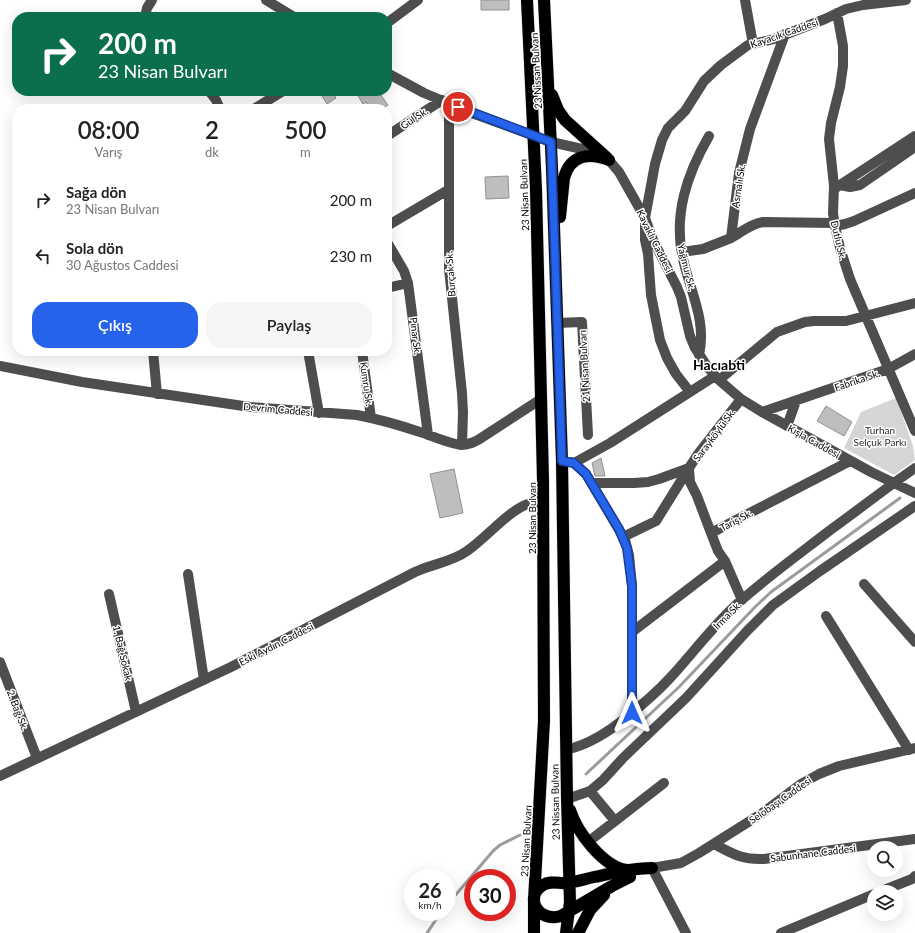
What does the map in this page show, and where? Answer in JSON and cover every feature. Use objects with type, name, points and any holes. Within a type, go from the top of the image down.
[{"type":"highway","name":"23 Nissan Bulvarı","points":[[527,0],[534,136]]},
{"type":"highway","name":"23 Nissan Bulvarı","points":[[544,0],[551,142]]},
{"type":"highway","points":[[548,83],[555,102],[565,120],[609,160]]},
{"type":"highway","name":"23 Nisan Bulvarı","points":[[534,136],[544,502],[544,721],[534,900],[534,933]]},
{"type":"highway","points":[[551,142],[562,461]]},
{"type":"highway","points":[[555,268],[565,173],[572,163],[587,155],[609,160]]},
{"type":"highway","name":"23 Nissan Bulvarı","points":[[562,461],[566,799],[570,882]]},
{"type":"highway","points":[[566,799],[575,823],[588,842],[610,864],[629,874]]},
{"type":"highway","points":[[629,874],[612,886],[567,909],[555,918],[543,916],[535,906],[535,894],[542,885],[547,883],[570,882],[629,874],[652,868]]},
{"type":"highway","points":[[578,933],[595,903],[629,874]]},
{"type":"highway","points":[[556,882],[568,890],[566,933]]},
{"type":"highway","points":[[567,909],[570,882]]},
{"type":"street","points":[[146,12],[152,0]]},
{"type":"street","points":[[392,19],[418,0]]},
{"type":"street","points":[[745,0],[753,44]]},
{"type":"street","name":"Kayacık Caddesi","points":[[690,392],[676,374],[667,358],[660,340],[651,295],[648,254],[645,240],[645,218],[656,164],[662,140],[668,128],[684,111],[704,81],[734,55],[753,44],[765,42],[837,13],[863,5],[906,0]]},
{"type":"street","points":[[271,1],[287,12]]},
{"type":"street","name":"Dutlu Sk.","points":[[837,13],[843,46],[843,66],[829,139],[837,187],[835,225],[845,266],[915,431]]},
{"type":"street","name":"Asmalı Sk.","points":[[731,238],[739,173],[750,129],[785,34]]},
{"type":"street","name":"Kavaklı Caddesi","points":[[392,76],[405,84],[445,102],[551,142],[591,151],[604,156],[609,160],[622,177],[645,218],[653,240],[681,297],[690,336],[699,355],[717,378]]},
{"type":"street","points":[[262,104],[275,96]]},
{"type":"street","name":"Gül Sk.","points":[[392,133],[445,102]]},
{"type":"street","name":"Burçak Sk.","points":[[445,102],[449,269],[462,393],[462,445]]},
{"type":"street","name":"Yağmur Sk.","points":[[699,355],[702,342],[702,331],[695,298],[682,252],[680,217],[690,173],[709,136]]},
{"type":"street","points":[[837,187],[915,136]]},
{"type":"street","points":[[837,187],[860,185],[915,147]]},
{"type":"street","points":[[392,223],[448,190]]},
{"type":"street","points":[[682,252],[703,249],[731,238],[751,225],[763,222],[835,225],[845,224],[915,193]]},
{"type":"street","name":"Pınar Sk.","points":[[392,251],[404,271],[408,283],[428,435]]},
{"type":"street","points":[[392,287],[408,283]]},
{"type":"street","points":[[574,463],[610,443],[690,392],[717,378],[777,332],[805,322],[846,321],[915,303]]},
{"type":"street","name":"21 Nisan Bulvarı","points":[[557,323],[582,322],[588,435]]},
{"type":"street","name":"Fabrika Sk.","points":[[762,412],[888,369],[915,354]]},
{"type":"street","points":[[153,356],[156,394]]},
{"type":"street","points":[[309,356],[319,413]]},
{"type":"street","name":"Kumru Sk.","points":[[363,356],[371,418]]},
{"type":"street","name":"Devrim Caddesi","points":[[0,366],[82,382],[250,407],[357,415],[389,422],[462,445]]},
{"type":"street","name":"Kışla Caddesi","points":[[717,378],[741,399],[762,412],[893,483],[915,493]]},
{"type":"street","points":[[462,445],[469,445],[478,440],[541,399]]},
{"type":"street","name":"Sarayköylü Sk.","points":[[591,483],[648,482],[690,468],[698,454],[741,399]]},
{"type":"street","points":[[787,426],[796,400]]},
{"type":"street","name":"Tariş Sk.","points":[[742,600],[725,561],[718,551],[711,533],[850,460]]},
{"type":"street","points":[[562,461],[574,463],[582,469],[623,537],[627,548],[631,571],[632,713]]},
{"type":"street","points":[[690,468],[690,482],[711,533]]},
{"type":"street","points":[[623,537],[656,521],[690,468]]},
{"type":"street","points":[[893,483],[915,468]]},
{"type":"street","name":"Irma Sk.","points":[[566,750],[598,738],[632,713],[670,678],[723,618],[742,600],[774,573],[893,483]]},
{"type":"street","name":"Eski Aydın Caddesi","points":[[0,776],[204,680],[415,572],[434,564],[445,562],[466,552],[518,509],[530,503],[544,502]]},
{"type":"street","points":[[566,799],[579,796],[590,791],[602,780],[686,698],[747,631],[773,605],[915,506]]},
{"type":"street","points":[[632,632],[725,561]]},
{"type":"street","points":[[188,574],[204,680]]},
{"type":"street","points":[[864,584],[915,642]]},
{"type":"street","name":"1. Bağ Sokak","points":[[109,594],[136,712]]},
{"type":"street","points":[[826,616],[912,749]]},
{"type":"street","name":"2. Bağ Sk.","points":[[0,662],[37,758]]},
{"type":"street","name":"Selobaşı Caddesi","points":[[652,868],[681,863],[761,814],[801,784],[819,774],[839,766],[912,749]]},
{"type":"street","points":[[588,842],[664,783]]},
{"type":"street","points":[[590,791],[614,821]]},
{"type":"street","name":"Sabunhane Caddesi","points":[[714,844],[738,856],[751,860],[915,839]]},
{"type":"street","points":[[652,868],[682,931]]},
{"type":"street","points":[[896,885],[914,878]]},
{"type":"street","points":[[781,933],[867,897]]},
{"type":"green space","name":"Turhan Selçuk Parkı","points":[[896,398],[913,446],[915,460],[894,475],[844,448],[861,412]]},
{"type":"building","points":[[481,0],[509,0],[509,10],[481,10]]},
{"type":"building","points":[[322,96],[335,96],[336,98],[327,104]]},
{"type":"building","points":[[358,96],[382,96],[387,104],[367,104],[366,102],[363,104]]},
{"type":"building","points":[[508,176],[509,198],[486,199],[485,177]]},
{"type":"building","points":[[826,406],[852,422],[844,436],[817,421]]},
{"type":"building","points":[[601,458],[605,476],[595,476],[592,463]]},
{"type":"building","points":[[454,469],[463,513],[440,518],[430,474]]},
{"type":"waterway","points":[[586,774],[679,687],[771,592],[900,498]]},
{"type":"waterway","points":[[456,894],[493,851],[500,845],[520,835]]},
{"type":"waterway","points":[[427,933],[435,921]]},
{"type":"district","name":"Hacıabti","points":[[719,364]]},
{"type":"route","points":[[458,107],[551,142],[562,461],[569,461],[578,465],[586,474],[625,540],[629,555],[632,586],[632,713]]}]
